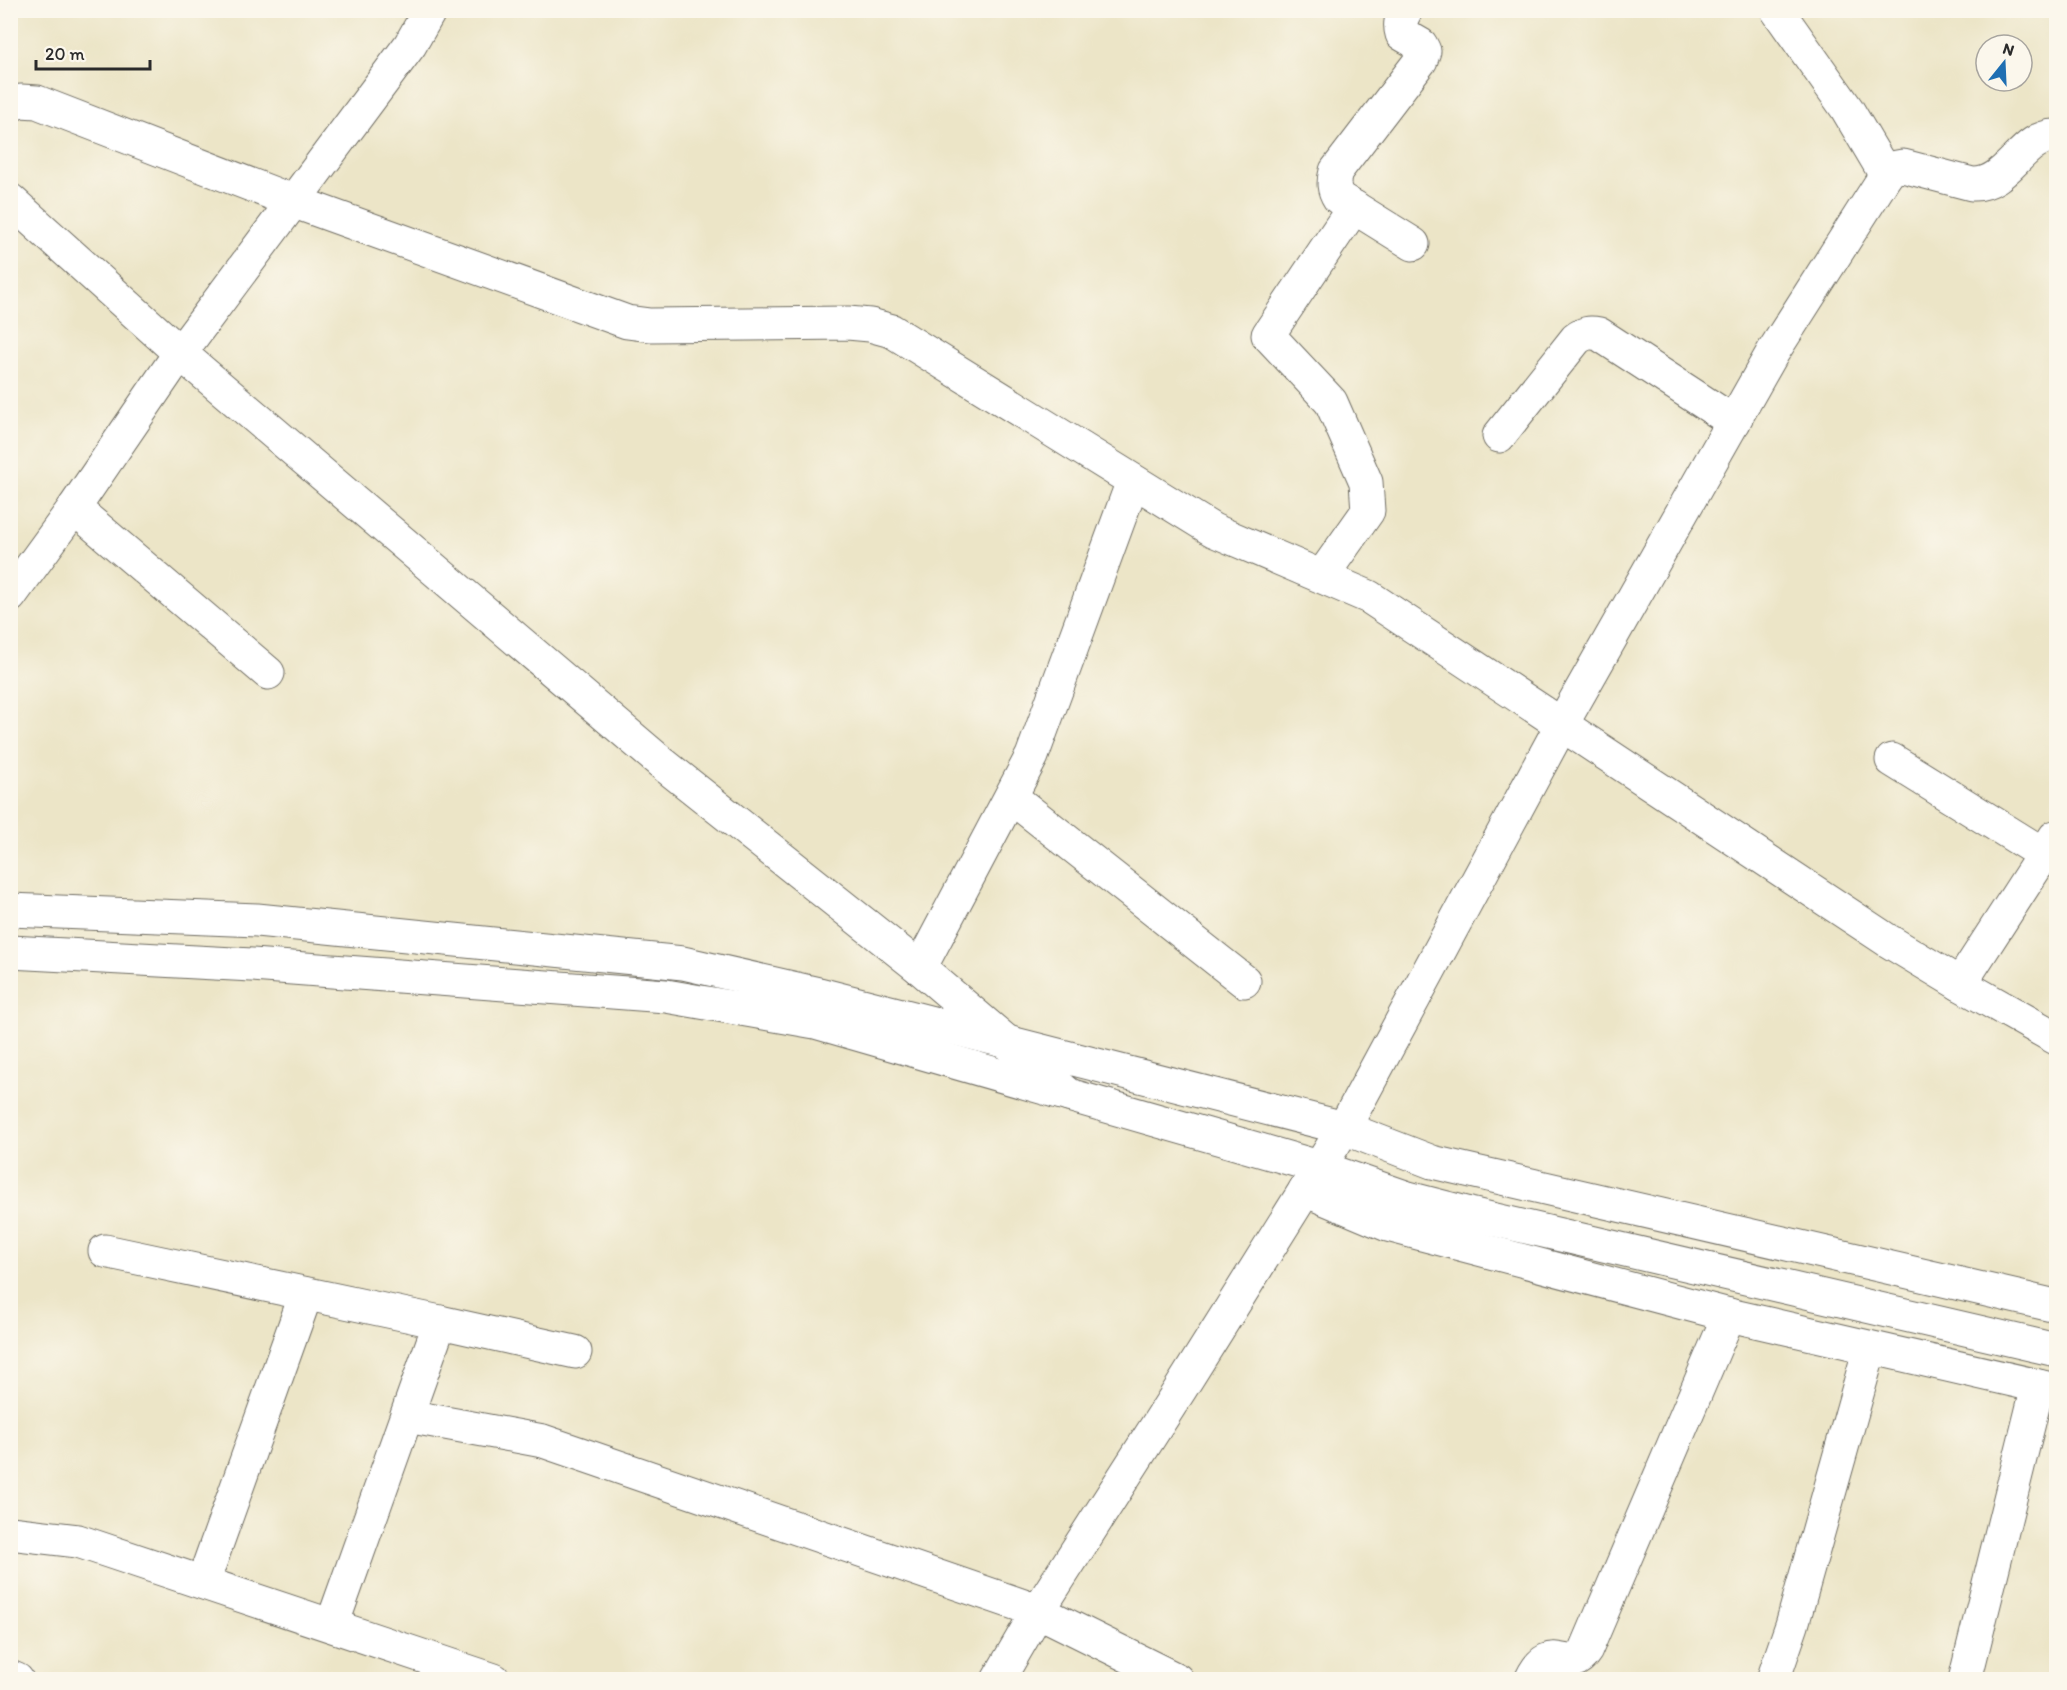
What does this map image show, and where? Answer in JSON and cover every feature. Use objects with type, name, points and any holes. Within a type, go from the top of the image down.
[{"type":"street","points":[[10,596],[74,508],[180,353],[410,45],[430,10]]},
{"type":"street","points":[[1406,10],[1401,19],[1402,34],[1421,45],[1424,51],[1421,60],[1336,171],[1334,190],[1339,198],[1413,244]]},
{"type":"street","points":[[1777,10],[1847,109],[1886,175]]},
{"type":"street","points":[[10,105],[21,101],[37,102],[295,202],[627,322],[650,325],[848,323],[870,325],[892,332],[1213,530],[1369,597],[1887,940],[2056,1038]]},
{"type":"street","points":[[998,1680],[1038,1611],[1188,1378],[1344,1128],[1562,724],[1773,352],[1886,175],[1892,168],[1903,166],[1972,184],[1982,184],[1992,180],[2041,138],[2056,136]]},
{"type":"street","points":[[10,200],[180,353],[663,764],[920,968],[1069,1095]]},
{"type":"street","points":[[1322,576],[1368,511],[1366,482],[1331,402],[1268,335],[1354,207]]},
{"type":"street","points":[[1499,436],[1576,339],[1591,332],[1599,334],[1734,422]]},
{"type":"street","points":[[920,968],[1032,756],[1133,481]]},
{"type":"street","points":[[74,508],[268,673]]},
{"type":"street","points":[[1892,760],[2050,844],[1960,984]]},
{"type":"street","points":[[1011,797],[1244,981]]},
{"type":"street","points":[[10,910],[257,920],[683,963],[819,993],[1344,1128],[1432,1162],[2056,1305]]},
{"type":"street","points":[[10,952],[252,965],[666,996],[815,1022],[1069,1095],[1312,1179],[1408,1198],[2056,1350]]},
{"type":"street","points":[[1312,1179],[1388,1225],[1729,1315],[2047,1388],[1965,1680]]},
{"type":"street","points":[[105,1251],[574,1352]]},
{"type":"street","points":[[203,1582],[306,1294]]},
{"type":"street","points":[[1531,1680],[1539,1664],[1545,1659],[1552,1658],[1590,1668],[1729,1315]]},
{"type":"street","points":[[332,1625],[440,1322]]},
{"type":"street","points":[[1773,1680],[1792,1625],[1870,1347]]},
{"type":"street","points":[[407,1416],[543,1441],[1038,1611],[1178,1680]]},
{"type":"street","points":[[10,1533],[78,1541],[494,1680]]},
{"type":"street","points":[[10,1677],[17,1680]]}]
